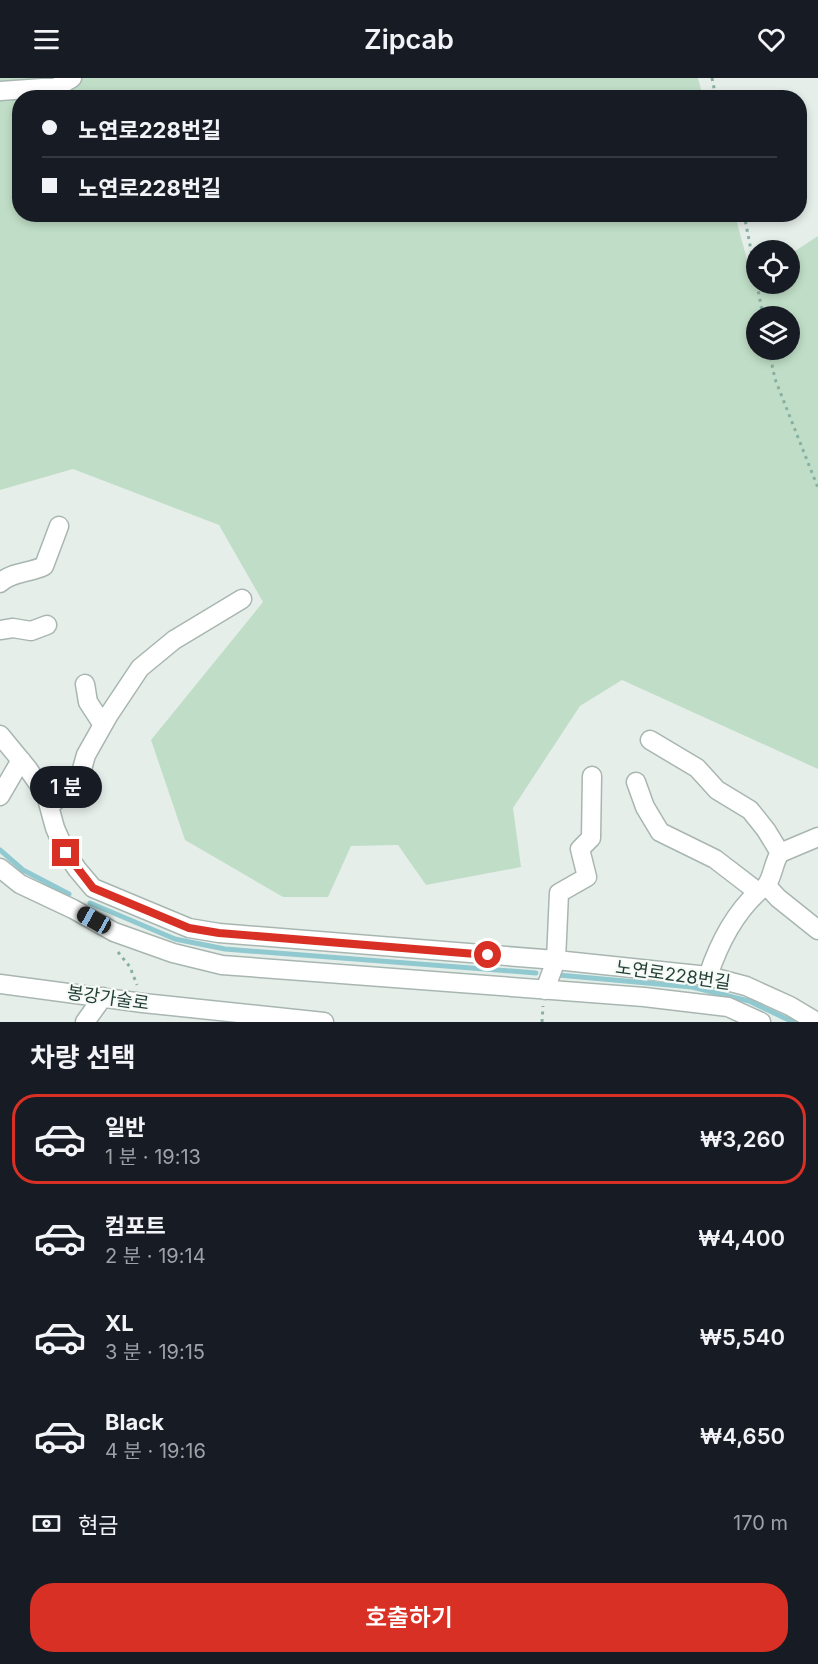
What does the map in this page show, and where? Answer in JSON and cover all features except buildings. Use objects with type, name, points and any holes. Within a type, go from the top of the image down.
[{"type":"street","points":[[14,90],[57,87],[72,78]]},
{"type":"street","points":[[0,583],[6,577],[34,571],[44,566],[59,526]]},
{"type":"street","points":[[49,807],[78,783],[86,755],[140,668],[174,640],[242,599]]},
{"type":"street","points":[[0,647],[0,632],[13,628],[31,631],[47,625]]},
{"type":"street","points":[[85,684],[88,702],[103,725]]},
{"type":"street","name":"노연로228번길","points":[[0,735],[46,795],[55,828],[66,853],[93,888],[189,928],[219,933],[556,960],[708,976],[746,986],[790,1005],[817,1022]]},
{"type":"street","points":[[650,740],[697,768],[717,790],[750,810],[780,853]]},
{"type":"street","points":[[0,796],[21,760]]},
{"type":"street","points":[[545,990],[556,960],[559,893],[587,877],[580,849],[591,838],[592,776]]},
{"type":"street","points":[[636,782],[645,807],[660,832],[715,859],[778,898],[818,930]]},
{"type":"street","points":[[708,976],[716,953],[737,916],[762,889],[780,853],[818,837]]},
{"type":"street","points":[[0,868],[20,884],[73,909],[114,932],[173,953],[222,965],[644,997],[728,1007],[761,1022]]},
{"type":"street","points":[[73,909],[86,880]]},
{"type":"street","name":"봉강가술로","points":[[0,984],[143,1003],[324,1022]]},
{"type":"street","points":[[85,1022],[103,997]]},
{"type":"path","points":[[746,222],[749,240]]},
{"type":"path","points":[[771,360],[775,379],[818,488]]},
{"type":"green space","points":[[0,78],[698,78],[701,90],[12,90],[12,222],[737,222],[746,256],[746,294],[800,294],[800,248],[818,236],[818,769],[622,680],[580,706],[513,808],[521,867],[426,885],[398,845],[351,846],[328,897],[283,897],[185,840],[151,740],[263,602],[219,525],[73,469],[0,490]]},
{"type":"waterway","points":[[0,850],[23,870],[69,894]]},
{"type":"waterway","points":[[90,903],[175,939],[225,949],[536,973]]},
{"type":"waterway","points":[[558,975],[692,987],[749,1001],[793,1022]]},
{"type":"route","points":[[66,853],[93,888],[189,928],[219,933],[488,955]]}]
